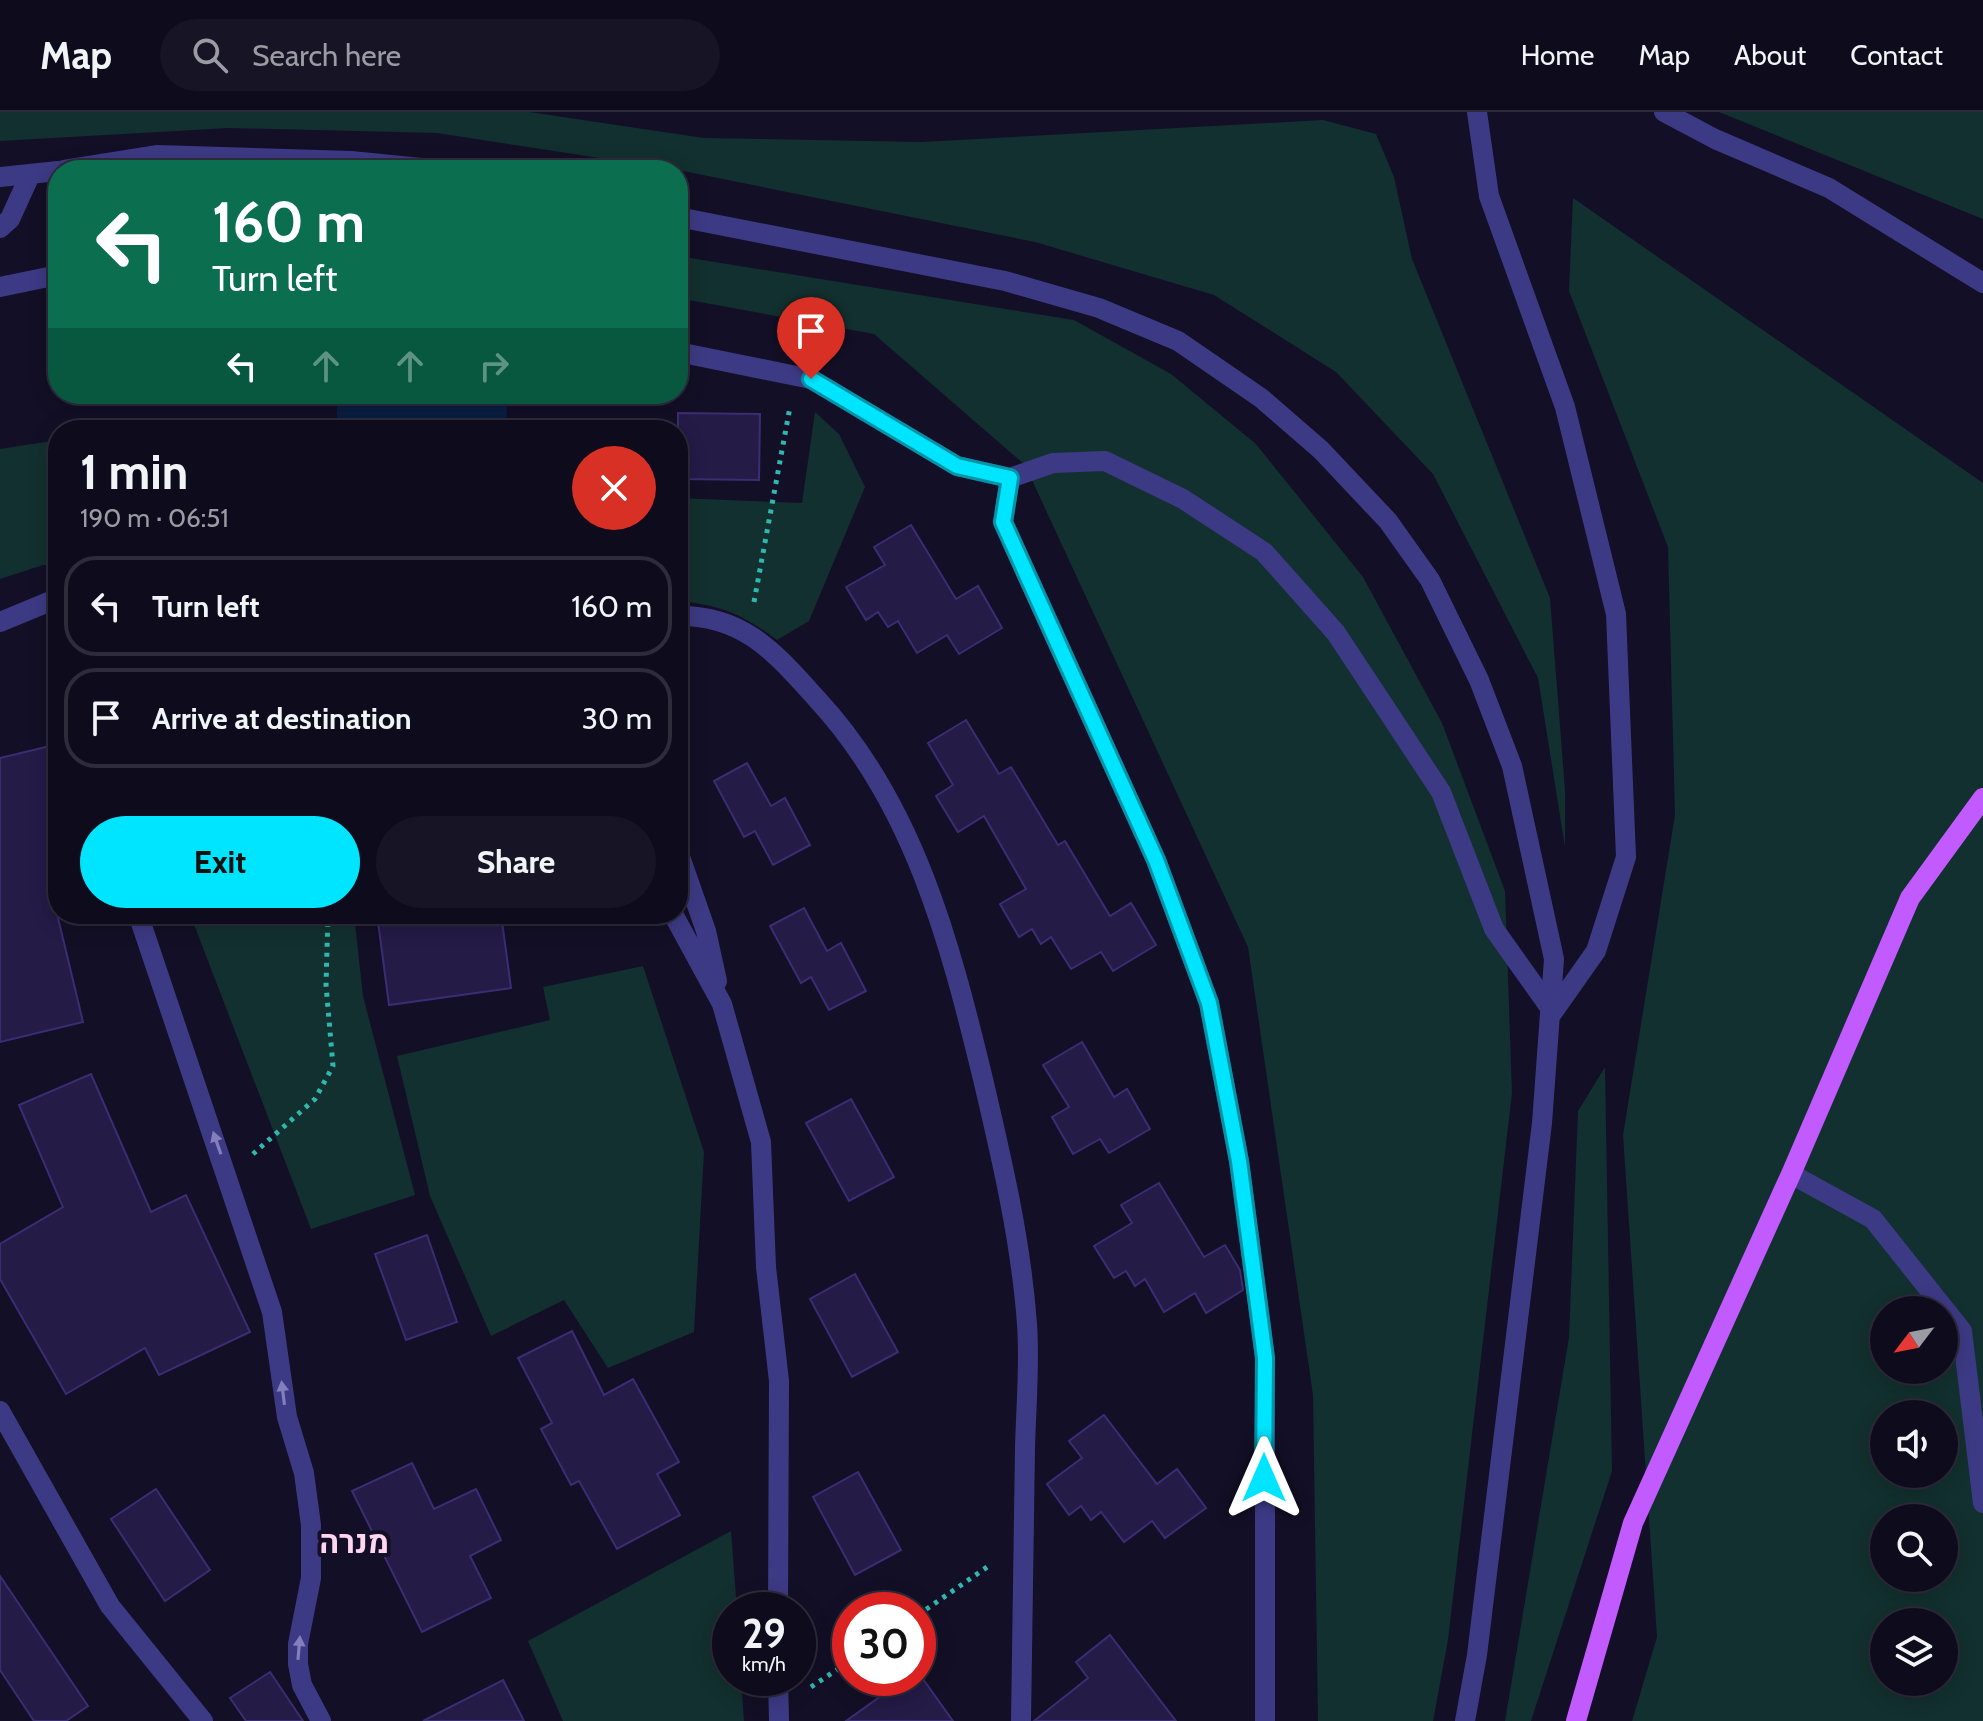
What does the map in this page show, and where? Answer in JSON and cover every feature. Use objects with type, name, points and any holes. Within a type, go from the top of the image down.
[{"type":"main road","points":[[1576,1721],[1633,1523],[1791,1174],[1910,898],[1983,798]]},
{"type":"street","points":[[1477,112],[1489,196],[1565,407],[1616,614],[1626,857],[1596,951],[1553,1012]]},
{"type":"street","points":[[1664,112],[1715,139],[1829,188],[1983,283]]},
{"type":"street","points":[[127,160],[158,155],[319,160]]},
{"type":"street","points":[[0,177],[48,172]]},
{"type":"street","points":[[0,228],[10,219],[30,175]]},
{"type":"street","points":[[688,219],[1005,281],[1099,308],[1178,341],[1261,398],[1321,450],[1388,521],[1430,580],[1479,680],[1512,766],[1554,959],[1553,1012],[1477,1655],[1465,1721]]},
{"type":"street","points":[[0,287],[48,277]]},
{"type":"street","points":[[688,354],[811,379],[957,466],[1010,478],[1053,463],[1105,461],[1183,499],[1264,552],[1336,633],[1441,792],[1494,929],[1553,1012]]},
{"type":"street","points":[[1010,478],[1003,522],[1156,860],[1209,1003],[1239,1161],[1265,1358],[1265,1721]]},
{"type":"street","points":[[0,622],[48,602]]},
{"type":"street","points":[[688,615],[748,631],[850,734],[885,790],[930,888],[963,995],[1010,1193],[1027,1325],[1021,1721]]},
{"type":"street","points":[[688,880],[706,931],[722,1004],[761,1142],[766,1267],[779,1381],[778,1592]]},
{"type":"street","points":[[141,924],[272,1312],[287,1417],[304,1473],[313,1552],[298,1664],[302,1685],[321,1721]]},
{"type":"street","points":[[678,924],[722,1004]]},
{"type":"street","points":[[1791,1174],[1873,1219],[1962,1331],[1983,1503]]},
{"type":"street","points":[[0,1411],[110,1606],[203,1721]]},
{"type":"street","points":[[778,1696],[779,1721]]},
{"type":"path","points":[[748,631],[796,375]]},
{"type":"path","points":[[228,1176],[315,1099],[333,1066],[326,985],[328,924]]},
{"type":"path","points":[[936,1603],[1024,1542]]},
{"type":"green space","points":[[0,112],[529,112],[704,138],[922,142],[1323,120],[1376,134],[1394,177],[1412,259],[1550,598],[1565,790],[1565,847],[1538,678],[1433,474],[1336,372],[1214,295],[1035,242],[688,172],[688,160],[613,160],[437,133],[229,128],[0,141]]},
{"type":"green space","points":[[1719,112],[1983,112],[1983,219]]},
{"type":"green space","points":[[1573,198],[1983,483],[1983,1721],[1632,1721],[1657,1637],[1623,1135],[1675,815],[1668,547],[1569,291]]},
{"type":"green space","points":[[688,258],[1074,320],[1171,374],[1256,444],[1363,577],[1442,723],[1505,891],[1512,1093],[1448,1640],[1433,1721],[1318,1721],[1313,1395],[1248,947],[1025,465],[874,334],[688,300]]},
{"type":"green space","points":[[815,412],[839,434],[865,487],[809,621],[777,640],[730,612],[688,602],[688,498],[802,503]]},
{"type":"green space","points":[[48,442],[48,565],[0,579],[0,449]]},
{"type":"green space","points":[[194,924],[355,924],[363,996],[415,1195],[311,1229]]},
{"type":"green space","points":[[643,966],[704,1152],[694,1332],[608,1368],[564,1300],[491,1336],[430,1196],[397,1056],[550,1020],[543,987]]},
{"type":"green space","points":[[1605,1067],[1612,1471],[1531,1721],[1505,1721],[1569,1337],[1578,1111]]},
{"type":"green space","points":[[731,1531],[736,1592],[712,1592],[712,1696],[742,1696],[744,1721],[563,1721],[528,1641]]},
{"type":"water","points":[[337,404],[507,405],[506,420],[337,420]]},
{"type":"building","points":[[678,413],[760,414],[759,480],[688,479],[688,420],[678,420]]},
{"type":"building","points":[[911,525],[956,599],[978,586],[1002,628],[959,654],[947,635],[917,653],[898,621],[888,627],[878,612],[866,620],[846,587],[885,565],[874,547]]},
{"type":"building","points":[[966,720],[999,774],[1011,767],[1058,845],[1065,841],[1110,916],[1131,903],[1156,945],[1113,971],[1101,952],[1071,969],[1051,937],[1041,944],[1032,929],[1019,937],[1000,904],[1026,889],[984,816],[958,832],[936,796],[953,785],[928,743]]},
{"type":"building","points":[[48,746],[48,924],[60,924],[83,1022],[0,1042],[0,758]]},
{"type":"building","points":[[747,763],[771,806],[785,798],[810,845],[773,865],[755,831],[744,837],[714,781]]},
{"type":"building","points":[[804,908],[827,951],[841,943],[866,991],[829,1010],[811,977],[801,983],[770,926]]},
{"type":"building","points":[[378,924],[502,924],[511,988],[389,1005]]},
{"type":"building","points":[[1082,1042],[1114,1097],[1127,1089],[1150,1129],[1109,1153],[1100,1139],[1073,1154],[1052,1117],[1069,1107],[1043,1065]]},
{"type":"building","points":[[91,1074],[151,1212],[186,1195],[250,1332],[159,1375],[145,1348],[66,1394],[0,1279],[0,1244],[63,1207],[19,1105]]},
{"type":"building","points":[[851,1099],[894,1177],[849,1201],[806,1123]]},
{"type":"building","points":[[1159,1183],[1204,1257],[1225,1245],[1240,1270],[1243,1290],[1206,1313],[1195,1293],[1164,1312],[1145,1279],[1135,1286],[1126,1271],[1114,1278],[1094,1246],[1132,1223],[1121,1205]]},
{"type":"building","points":[[427,1235],[457,1322],[406,1340],[375,1254]]},
{"type":"building","points":[[855,1274],[898,1352],[852,1377],[810,1299]]},
{"type":"building","points":[[572,1331],[604,1395],[633,1379],[679,1462],[657,1474],[680,1515],[617,1549],[579,1481],[571,1485],[541,1429],[552,1423],[518,1358]]},
{"type":"building","points":[[1104,1415],[1157,1484],[1177,1469],[1206,1508],[1165,1538],[1152,1521],[1124,1542],[1101,1512],[1091,1520],[1081,1506],[1069,1515],[1047,1484],[1082,1458],[1069,1441]]},
{"type":"building","points":[[412,1463],[434,1509],[476,1489],[501,1540],[470,1556],[491,1598],[422,1632],[352,1491]]},
{"type":"building","points":[[858,1472],[901,1550],[855,1575],[813,1497]]},
{"type":"building","points":[[156,1489],[210,1570],[165,1601],[111,1519]]},
{"type":"building","points":[[0,1576],[88,1706],[66,1721],[34,1721],[0,1670]]},
{"type":"building","points":[[1110,1635],[1176,1721],[1034,1721],[1088,1678],[1076,1662]]},
{"type":"building","points":[[270,1672],[303,1721],[246,1721],[230,1698]]},
{"type":"building","points":[[503,1680],[524,1721],[423,1721]]},
{"type":"building","points":[[881,1696],[935,1696],[953,1721],[846,1721]]},
{"type":"district","name":"מנרה","points":[[354,1542]]},
{"type":"route","points":[[811,379],[957,466],[1010,478],[1003,522],[1156,860],[1209,1003],[1239,1161],[1265,1358],[1264,1478]]}]
